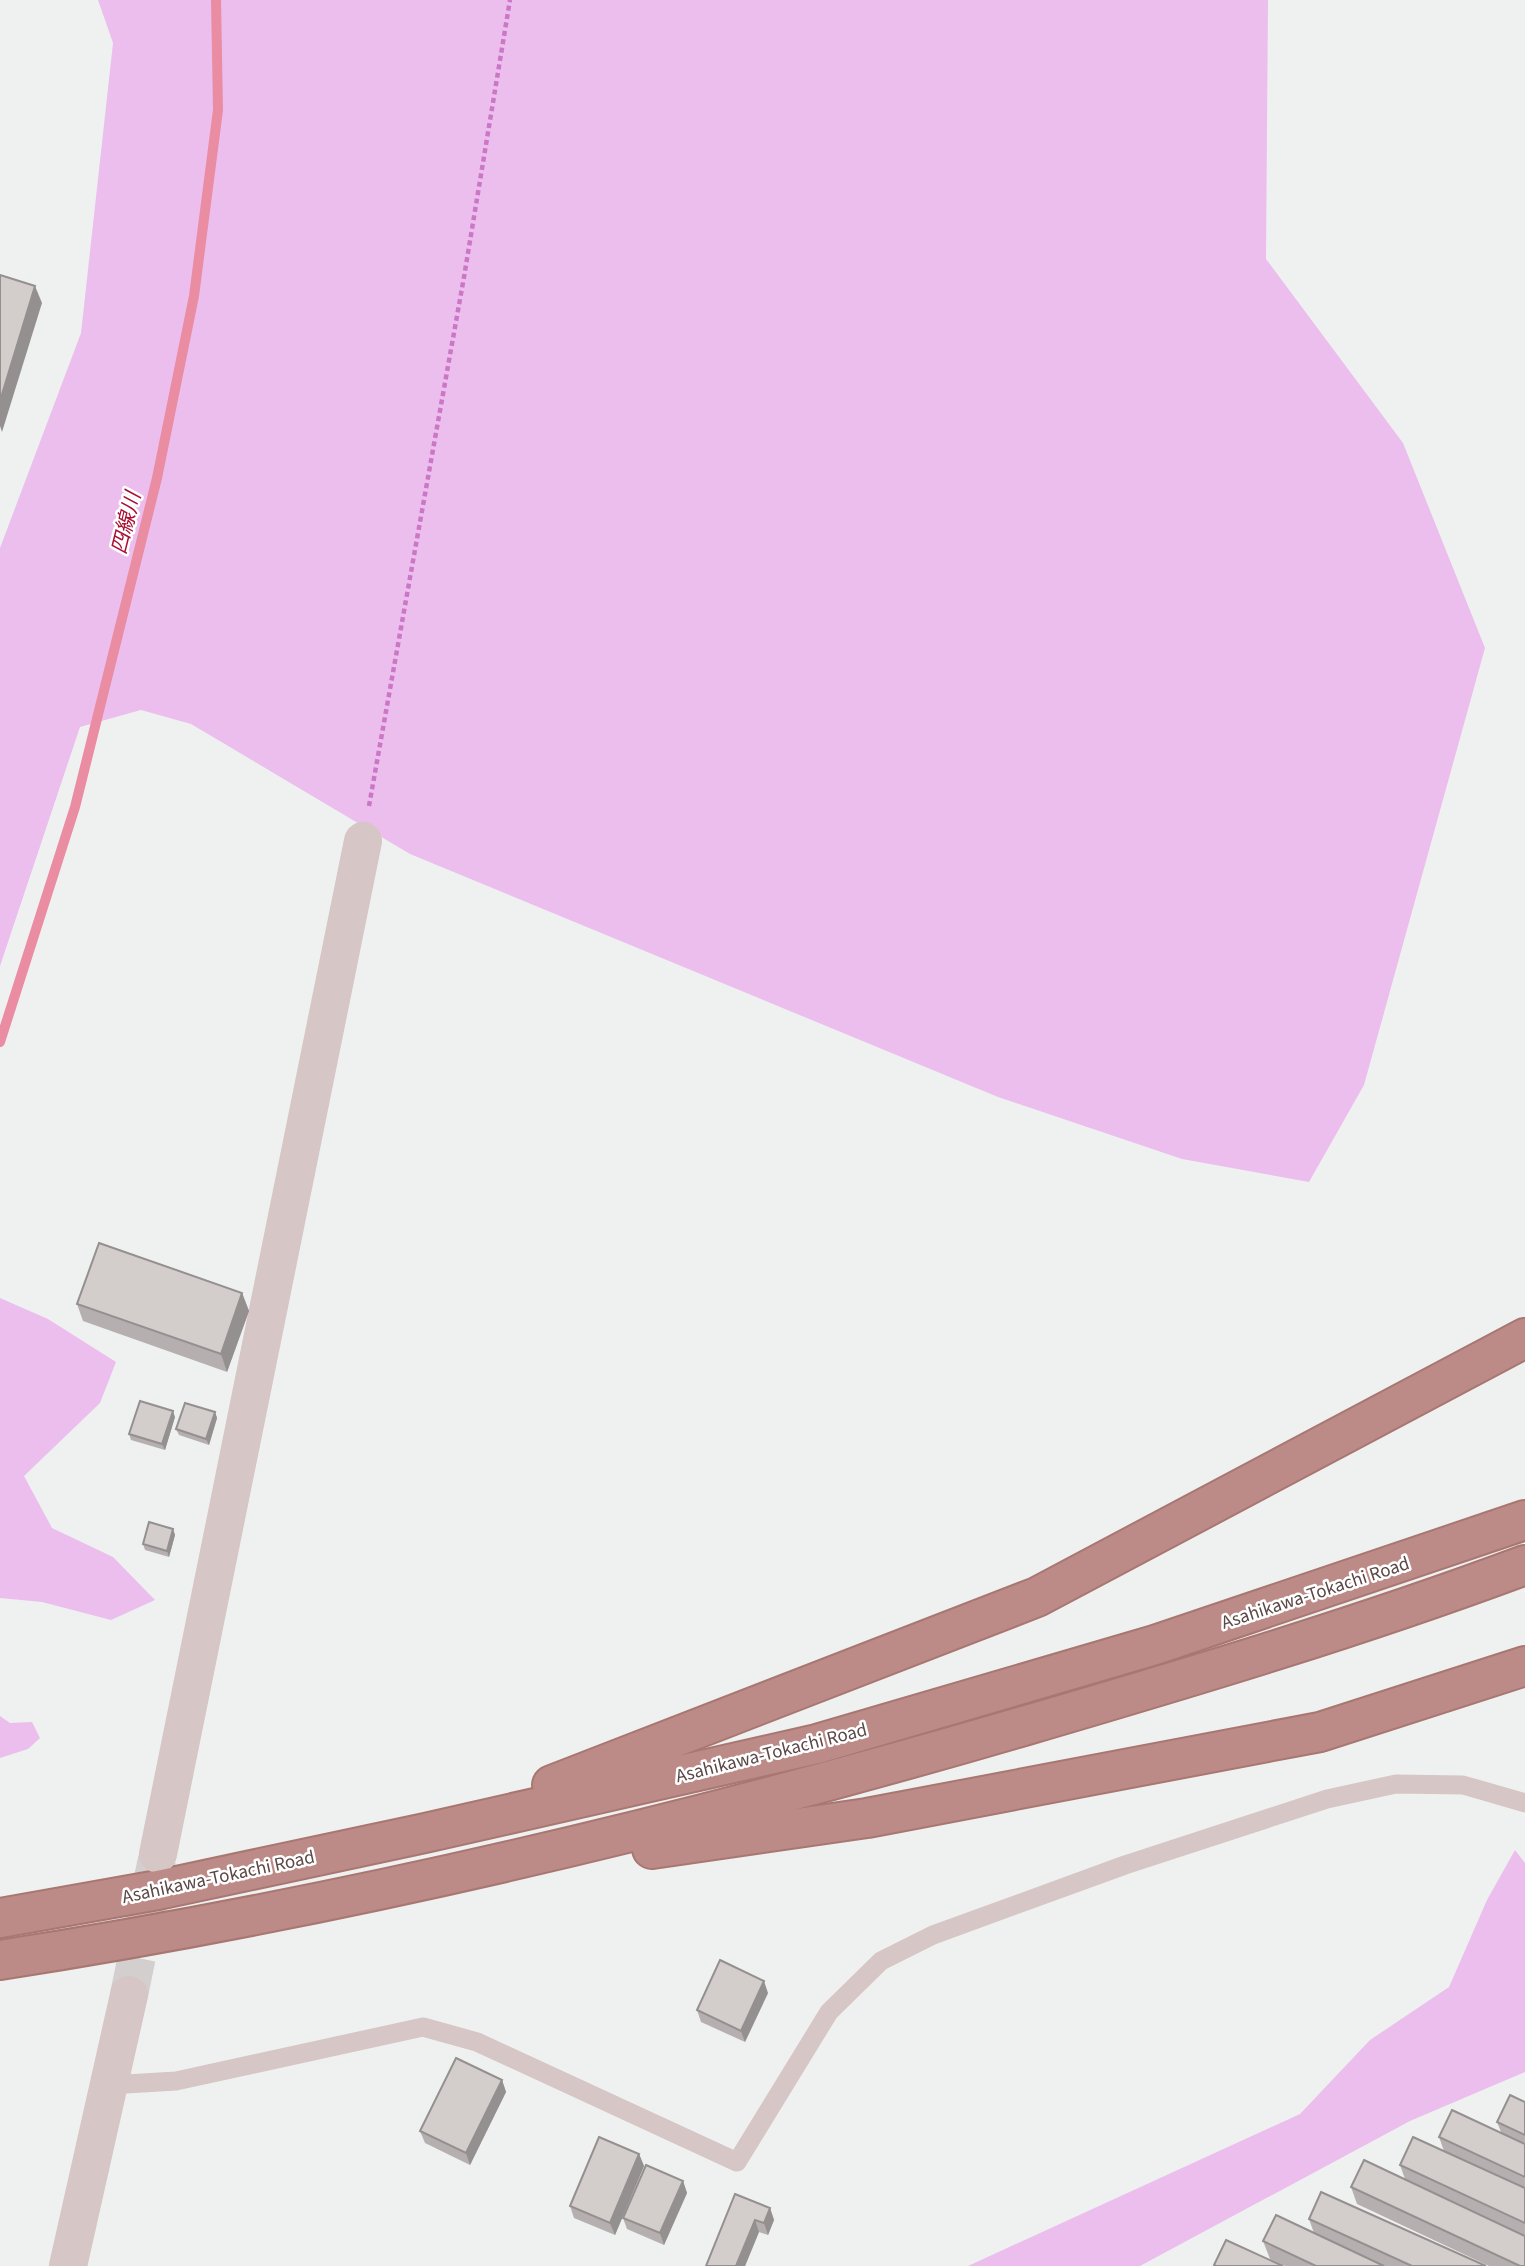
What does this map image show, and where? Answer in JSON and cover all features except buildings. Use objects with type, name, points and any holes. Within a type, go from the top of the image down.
[{"type":"highway","points":[[425,1833],[1037,1597],[1525,1338]]},
{"type":"highway","name":"Asahikawa-Tokachi Road","points":[[0,1918],[158,1890],[425,1833],[817,1744],[1155,1645],[1525,1520]]},
{"type":"highway","points":[[0,1960],[165,1934],[432,1880],[821,1785],[1164,1685],[1440,1597],[1525,1565]]},
{"type":"highway","points":[[432,1880],[867,1818],[1320,1732],[1525,1666]]},
{"type":"street","points":[[158,1854],[363,841]]},
{"type":"street","points":[[68,2266],[129,1995]]},
{"type":"lane","points":[[109,2085],[176,2081],[422,2027],[477,2042],[737,2162],[828,2012],[881,1961],[933,1936],[1125,1865],[1327,1799],[1396,1784],[1463,1785],[1525,1803]]},
{"type":"path","points":[[363,841],[464,277],[510,0]]},
{"type":"shaded area","points":[[98,0],[1268,0],[1266,259],[1403,443],[1485,648],[1364,1085],[1309,1182],[1182,1159],[998,1097],[410,854],[191,724],[141,710],[80,727],[0,966],[0,548],[81,333],[113,43]]},
{"type":"shaded area","points":[[0,1298],[48,1319],[116,1362],[100,1403],[24,1476],[52,1528],[113,1557],[155,1600],[111,1620],[42,1602],[0,1598]]},
{"type":"shaded area","points":[[0,1716],[10,1723],[32,1722],[40,1738],[28,1749],[0,1758]]},
{"type":"shaded area","points":[[1515,1850],[1525,1863],[1525,2072],[1410,2121],[1140,2266],[968,2266],[1300,2114],[1370,2040],[1449,1987],[1487,1900]]},
{"type":"waterway","name":"四線川","points":[[0,1042],[75,807],[157,478],[194,296],[218,110],[216,0]]},
{"type":"tunnel","points":[[129,1995],[157,1859]]}]
